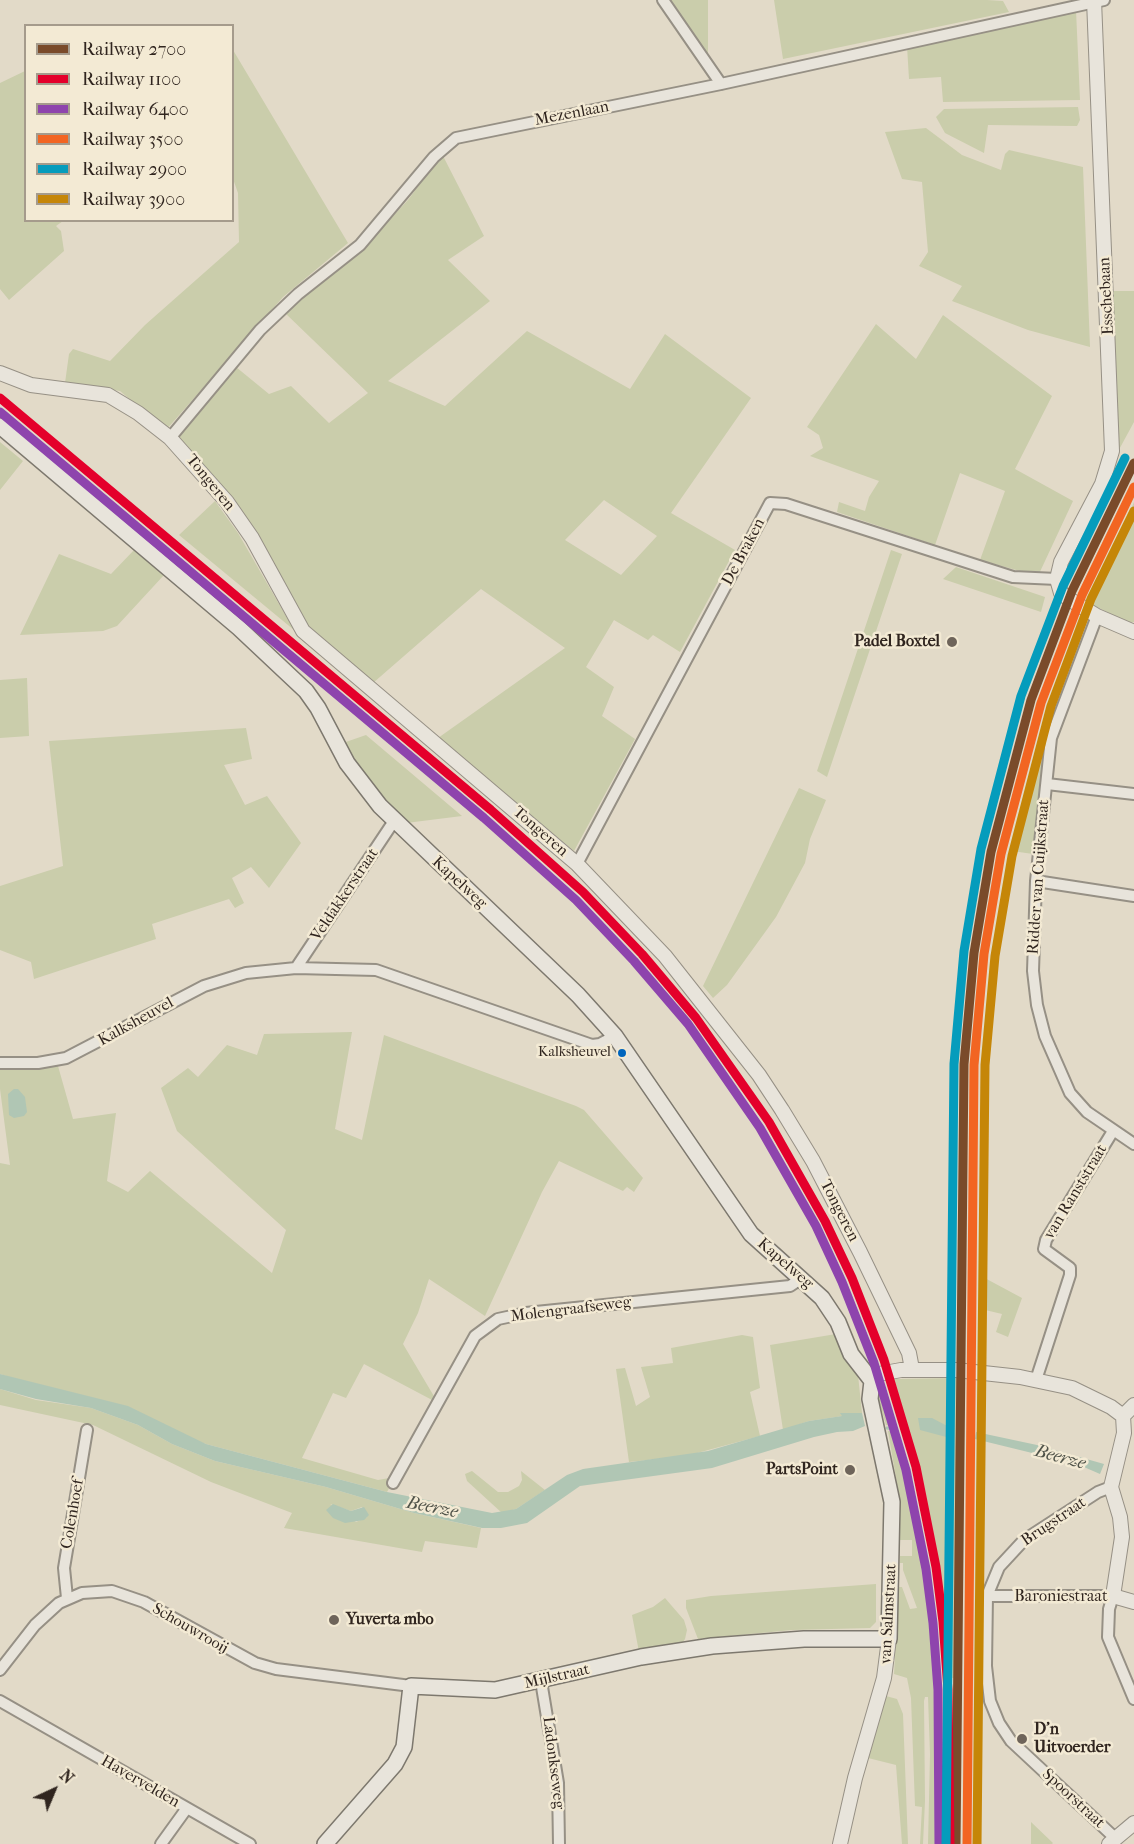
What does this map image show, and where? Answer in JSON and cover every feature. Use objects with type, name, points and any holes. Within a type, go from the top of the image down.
[{"type":"main road","name":"Kapelweg","points":[[0,426],[239,628],[296,681],[318,708],[347,764],[394,821],[578,995],[615,1036],[751,1234],[762,1247],[802,1278],[830,1310],[851,1354],[872,1381]]},
{"type":"main road","name":"van Salmstraat","points":[[872,1381],[870,1399],[892,1502],[889,1639]]},
{"type":"main road","name":"Mijlstraat","points":[[411,1686],[477,1691],[541,1681],[641,1657],[712,1646],[804,1639],[889,1639]]},
{"type":"main road","points":[[325,1844],[395,1764],[404,1747],[411,1686]]},
{"type":"street","points":[[663,0],[721,84]]},
{"type":"street","name":"Mezenlaan","points":[[170,438],[260,330],[298,294],[360,245],[434,158],[456,138],[721,84],[1098,1]]},
{"type":"street","name":"Esschebaan","points":[[1057,579],[1061,562],[1102,484],[1112,451],[1098,1]]},
{"type":"street","name":"Tongeren","points":[[0,373],[31,386],[108,395],[138,413],[170,438],[227,502],[252,538],[303,631],[577,864],[665,956],[759,1075],[813,1161],[909,1353],[912,1370]]},
{"type":"street","name":"De Braken","points":[[577,864],[771,503],[786,504],[1013,577],[1057,579]]},
{"type":"street","points":[[1057,579],[1061,593],[1097,616],[1134,632]]},
{"type":"street","name":"Ridder van Cuijkstraat","points":[[1097,616],[1051,738],[1036,882],[1033,971],[1037,1005],[1045,1036],[1070,1093],[1087,1112],[1133,1143]]},
{"type":"street","points":[[1047,784],[1134,794]]},
{"type":"street","name":"Veldakkerstraat","points":[[296,968],[394,821]]},
{"type":"street","points":[[1036,882],[1134,896]]},
{"type":"street","name":"Kalksheuvel","points":[[0,1063],[38,1063],[66,1058],[204,986],[246,973],[296,968],[376,970],[592,1045],[600,1044],[615,1036]]},
{"type":"street","name":"van Ranststraat","points":[[1036,1380],[1070,1275],[1070,1268],[1044,1249],[1046,1240],[1113,1131]]},
{"type":"street","name":"Molengraafseweg","points":[[393,1483],[476,1336],[498,1319],[526,1313],[790,1286],[802,1278]]},
{"type":"street","points":[[872,1381],[882,1372],[912,1370],[961,1370],[1036,1380],[1072,1388],[1111,1407],[1123,1416]]},
{"type":"street","points":[[1134,1405],[1123,1416],[1124,1433],[1112,1481],[1122,1525],[1122,1537],[1109,1609],[1108,1637],[1134,1699]]},
{"type":"street","name":"Colenhoef","points":[[68,1598],[64,1568],[87,1430]]},
{"type":"street","name":"Brugstraat","points":[[987,1596],[999,1567],[1024,1540],[1112,1481]]},
{"type":"street","name":"Schouwrooij","points":[[0,1670],[42,1618],[68,1598],[102,1591],[119,1593],[144,1602],[255,1664],[276,1669],[411,1686]]},
{"type":"street","name":"Baroniestraat","points":[[987,1596],[1113,1596],[1134,1602]]},
{"type":"street","name":"Spoorstraat","points":[[987,1596],[988,1690],[999,1723],[1019,1749],[1111,1840]]},
{"type":"street","name":"van Salmstraat","points":[[840,1844],[855,1778],[884,1678],[889,1639]]},
{"type":"street","name":"Ladonkseweg","points":[[541,1681],[558,1783],[559,1844]]},
{"type":"street","name":"Havervelden","points":[[0,1701],[250,1844]]},
{"type":"street","points":[[161,1844],[187,1808]]},
{"type":"street","points":[[1111,1840],[1134,1823]]},
{"type":"shaded area","points":[[671,0],[708,0],[708,54],[696,37]]},
{"type":"shaded area","points":[[774,0],[987,0],[1003,1],[1009,12],[783,59]]},
{"type":"shaded area","points":[[1076,10],[1080,100],[943,102],[941,77],[909,79],[907,46]]},
{"type":"shaded area","points":[[234,52],[348,243],[283,297],[166,430],[120,391],[65,383],[69,354],[73,349],[110,361],[145,325],[239,242],[238,193],[234,182]]},
{"type":"shaded area","points":[[24,71],[24,222],[62,222],[56,226],[61,231],[64,251],[9,300],[0,289],[0,83]]},
{"type":"shaded area","points":[[1078,107],[1080,120],[1077,126],[988,125],[984,153],[945,133],[936,117],[944,109]]},
{"type":"shaded area","points":[[926,128],[962,155],[1001,170],[1005,154],[1009,150],[1083,167],[1090,347],[1028,330],[952,301],[962,286],[919,266],[928,252],[922,182],[902,179],[885,132]]},
{"type":"shaded area","points":[[442,154],[484,236],[448,260],[490,301],[388,381],[445,406],[527,331],[630,389],[665,334],[751,398],[671,513],[735,550],[680,652],[653,635],[648,640],[614,620],[586,667],[614,687],[602,716],[635,739],[574,851],[438,738],[565,648],[481,589],[373,683],[301,623],[177,439],[236,367],[269,394],[291,386],[329,423],[368,393],[284,312],[378,232],[408,200]],"holes":[[[604,500],[657,536],[621,575],[565,540]]]},
{"type":"shaded area","points":[[1110,291],[1134,291],[1134,422],[1115,457]]},
{"type":"shaded area","points":[[943,315],[1052,396],[1015,469],[1073,501],[1038,576],[980,560],[1005,491],[960,473],[935,545],[837,512],[839,502],[865,511],[869,497],[879,481],[810,456],[823,448],[819,435],[807,427],[876,324],[916,359]]},
{"type":"shaded area","points":[[0,442],[23,461],[0,490]]},
{"type":"shaded area","points":[[215,501],[238,533],[294,630],[179,535]]},
{"type":"shaded area","points":[[1134,502],[1134,622],[1127,622],[1089,603]]},
{"type":"shaded area","points":[[134,550],[164,575],[117,626],[103,631],[20,635],[59,554],[111,574]]},
{"type":"shaded area","points":[[891,550],[902,554],[827,777],[817,771]]},
{"type":"shaded area","points":[[956,567],[1045,597],[1041,612],[943,579]]},
{"type":"shaded area","points":[[1082,617],[1084,630],[1045,752],[1033,854],[1012,851],[1044,726]]},
{"type":"shaded area","points":[[27,678],[29,736],[0,738],[0,680]]},
{"type":"shaded area","points":[[246,728],[252,759],[224,765],[245,805],[267,796],[301,843],[269,888],[251,867],[232,878],[244,903],[235,908],[229,899],[152,924],[156,939],[34,979],[31,962],[0,950],[0,886],[63,866],[49,741]]},
{"type":"shaded area","points":[[366,735],[462,816],[406,823],[379,798],[340,744]]},
{"type":"shaded area","points":[[799,788],[826,800],[810,839],[805,863],[776,917],[727,985],[713,998],[703,986]]},
{"type":"shaded area","points":[[352,1032],[335,1129],[362,1140],[384,1035],[584,1110],[643,1178],[634,1192],[627,1187],[623,1191],[559,1161],[542,1192],[485,1316],[429,1279],[418,1313],[403,1344],[435,1398],[434,1401],[364,1364],[346,1398],[333,1393],[302,1458],[378,1480],[395,1477],[387,1492],[206,1444],[0,1374],[0,1163],[10,1165],[0,1089],[0,1066],[58,1066],[73,1119],[116,1113],[107,1181],[128,1192],[150,1171],[272,1273],[286,1230],[177,1131],[161,1088],[188,1068],[198,1077],[227,1045],[257,1055],[264,1034]]},
{"type":"shaded area","points":[[981,1276],[1022,1298],[1008,1337],[996,1332],[1002,1314],[981,1309]]},
{"type":"shaded area","points":[[836,1334],[858,1375],[862,1413],[841,1413],[843,1416],[809,1421],[783,1430],[770,1345]]},
{"type":"shaded area","points":[[742,1335],[753,1337],[760,1388],[750,1392],[760,1436],[686,1456],[629,1462],[616,1369],[625,1368],[636,1406],[650,1397],[641,1367],[673,1363],[671,1348]]},
{"type":"shaded area","points":[[958,1378],[954,1678],[951,1678],[947,1621],[928,1507],[894,1379]]},
{"type":"shaded area","points":[[882,1383],[890,1409],[892,1426],[886,1425],[878,1398]]},
{"type":"shaded area","points":[[0,1389],[36,1400],[91,1408],[138,1425],[172,1444],[215,1461],[326,1487],[414,1513],[481,1528],[477,1548],[425,1541],[422,1552],[284,1528],[292,1513],[211,1482],[93,1425],[0,1405]],"holes":[[[330,1504],[351,1511],[362,1507],[367,1517],[356,1522]]]},
{"type":"shaded area","points":[[888,1431],[894,1432],[911,1501],[934,1630],[939,1746],[937,1844],[928,1844],[930,1754],[928,1697],[925,1697],[924,1701],[925,1801],[923,1844],[920,1844],[922,1807],[915,1806],[911,1698],[907,1678],[894,1674],[899,1587],[902,1587],[910,1609],[917,1608],[903,1570],[903,1563],[900,1563],[900,1556],[912,1556],[912,1540],[900,1540],[900,1501]]},
{"type":"shaded area","points":[[472,1471],[498,1492],[508,1492],[519,1486],[522,1480],[521,1471],[545,1490],[516,1509],[502,1513],[467,1481],[465,1474]]},
{"type":"shaded area","points":[[876,1584],[876,1622],[870,1628],[792,1630],[698,1639],[686,1608],[686,1600],[711,1596]]},
{"type":"shaded area","points":[[665,1598],[684,1620],[687,1630],[685,1639],[682,1644],[639,1652],[632,1615],[653,1607]]},
{"type":"shaded area","points":[[886,1696],[897,1699],[903,1714],[908,1844],[902,1844],[896,1765],[868,1758]]},
{"type":"shaded area","points":[[1031,1822],[1053,1843],[1052,1844],[1031,1844]]},
{"type":"water","points":[[18,1089],[25,1097],[27,1112],[24,1116],[14,1118],[9,1115],[8,1094]]},
{"type":"water","points":[[0,1374],[128,1406],[206,1444],[387,1492],[492,1513],[516,1509],[567,1475],[583,1469],[708,1451],[809,1421],[842,1416],[840,1413],[862,1413],[865,1426],[853,1431],[814,1437],[712,1468],[580,1486],[527,1523],[501,1528],[482,1528],[414,1513],[326,1487],[215,1461],[172,1444],[138,1425],[91,1408],[36,1399],[0,1389]]},
{"type":"water","points":[[918,1418],[932,1418],[951,1428],[950,1438],[920,1430]]},
{"type":"water","points":[[976,1432],[1037,1445],[1104,1464],[1100,1474],[1077,1464],[975,1439]]},
{"type":"water","points":[[333,1504],[351,1511],[364,1507],[369,1515],[364,1520],[345,1523],[333,1518],[326,1510]]},
{"type":"waterway","name":"Beerze","points":[[887,1428],[893,1429]]},
{"type":"rail line","name":"1100","points":[[0,398],[491,810],[583,892],[642,954],[696,1018],[769,1122],[825,1221],[852,1278],[884,1360],[916,1467],[936,1567],[943,1622],[948,1690],[950,1844]]},
{"type":"rail line","name":"6400","points":[[0,412],[484,818],[576,900],[634,961],[688,1024],[760,1128],[816,1226],[842,1282],[874,1363],[906,1470],[926,1569],[933,1623],[938,1690],[939,1844]]},
{"type":"rail line","name":"2900","points":[[946,1844],[954,1064],[964,951],[981,849],[1021,696],[1063,586],[1125,458]]},
{"type":"rail line","name":"2700","points":[[956,1844],[964,1064],[974,953],[991,852],[1031,700],[1072,591],[1134,463]]},
{"type":"rail line","name":"3500","points":[[967,1844],[974,1065],[984,954],[1001,854],[1041,703],[1082,595],[1134,487]]},
{"type":"rail line","name":"3900","points":[[977,1844],[985,1065],[995,956],[1012,856],[1051,706],[1091,599],[1134,511]]},
{"type":"place","name":"Padel Boxtel","points":[[952,642]]},
{"type":"place","name":"Kalksheuvel","points":[[622,1053]]},
{"type":"place","name":"PartsPoint","points":[[850,1470]]},
{"type":"place","name":"Yuverta mbo","points":[[334,1620]]},
{"type":"place","name":"D'n Uitvoerder","points":[[1022,1739]]}]
